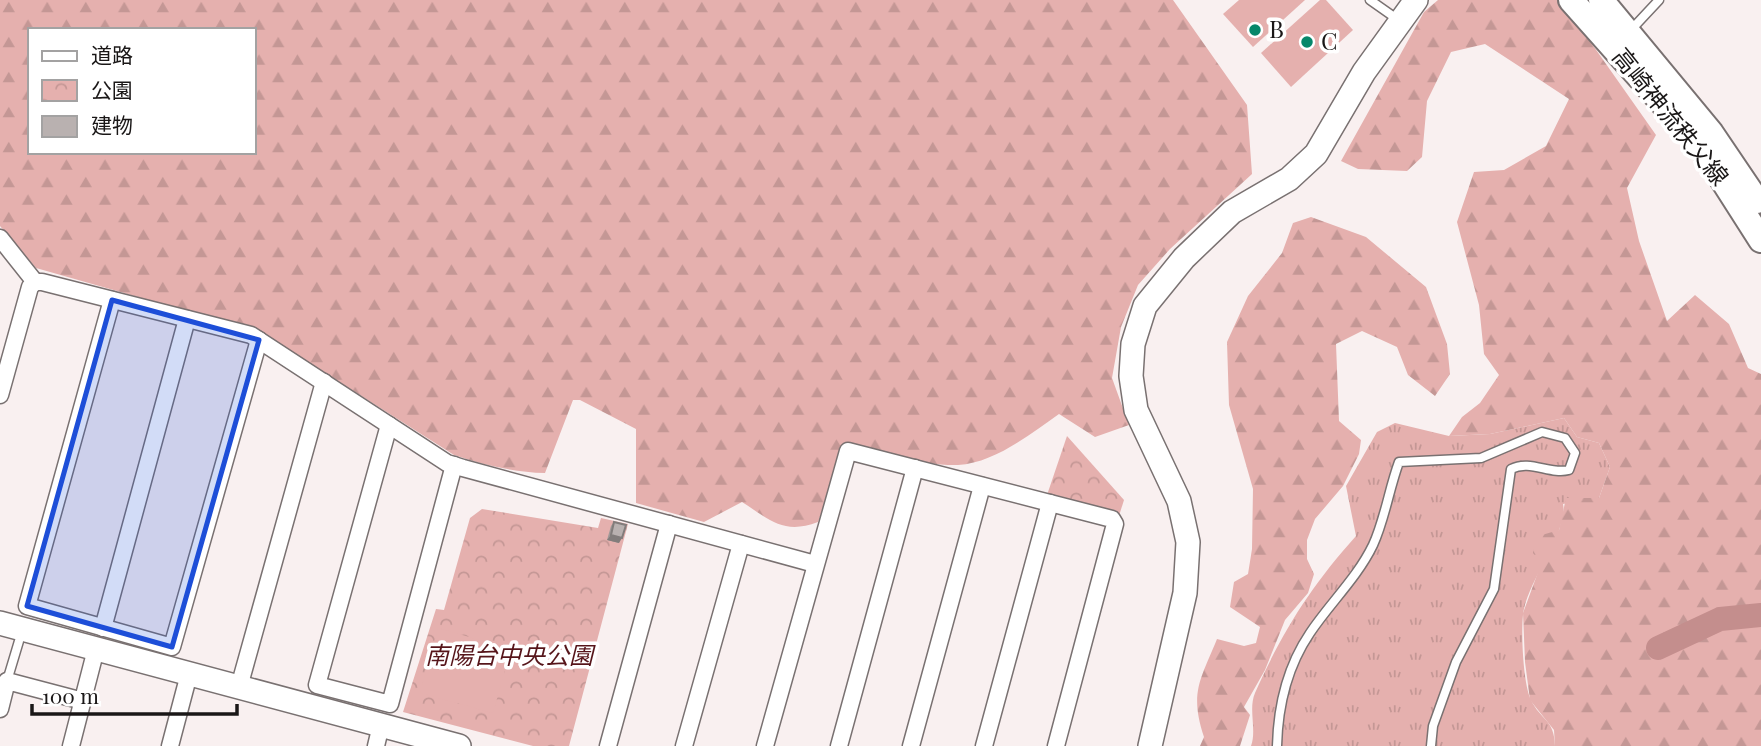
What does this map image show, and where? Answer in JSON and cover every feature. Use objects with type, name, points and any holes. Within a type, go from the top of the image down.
[{"type":"main road","name":"高崎神流秩父線","points":[[1571,0],[1622,40],[1736,166],[1761,208]]},
{"type":"main road","name":"高崎神流秩父線","points":[[1601,0],[1622,40],[1701,146],[1761,240]]},
{"type":"street","points":[[1150,746],[1185,593],[1188,542],[1179,501],[1136,410],[1131,376],[1133,344],[1145,306],[1184,258],[1232,212],[1289,179],[1317,155],[1364,72],[1416,0]]},
{"type":"street","points":[[0,238],[36,282],[187,319],[258,340],[454,466],[815,564]]},
{"type":"street","points":[[0,395],[27,297],[36,282]]},
{"type":"street","points":[[112,300],[27,606],[189,674],[239,687],[378,736],[459,746]]},
{"type":"street","points":[[71,746],[187,319]]},
{"type":"street","points":[[0,623],[172,647],[258,340]]},
{"type":"street","points":[[239,687],[324,382]]},
{"type":"street","points":[[390,425],[317,685],[390,704],[454,466]]},
{"type":"street","points":[[765,746],[848,451],[1112,519],[1115,524],[1056,746]]},
{"type":"street","points":[[839,746],[915,468]]},
{"type":"street","points":[[911,746],[982,486]]},
{"type":"street","points":[[985,746],[1050,503]]},
{"type":"street","points":[[608,746],[669,524]]},
{"type":"street","points":[[684,746],[741,544]]},
{"type":"street","points":[[170,746],[189,674]]},
{"type":"street","points":[[0,709],[8,681],[83,701]]},
{"type":"lane","points":[[1370,0],[1400,21]]},
{"type":"lane","points":[[1622,40],[1659,0]]},
{"type":"lane","points":[[1277,746],[1281,697],[1293,666],[1309,635],[1346,587],[1372,546],[1399,462],[1481,458],[1542,432],[1565,438],[1575,453],[1569,470],[1561,472],[1532,465],[1511,469],[1494,589],[1456,662],[1433,726],[1431,746]]},
{"type":"lane","points":[[8,681],[19,641]]},
{"type":"highlighted area","points":[[112,300],[259,340],[172,647],[27,606]]},
{"type":"green space","points":[[0,0],[1173,0],[1247,105],[1252,174],[1170,249],[1138,285],[1121,327],[1112,378],[1129,425],[1095,437],[1059,414],[999,453],[958,465],[916,461],[847,443],[818,522],[806,526],[778,524],[742,502],[704,522],[636,503],[636,429],[580,400],[573,400],[545,473],[476,462],[454,455],[261,332],[36,268],[0,226]]},
{"type":"green space","name":"B","points":[[1239,0],[1305,0],[1253,47],[1223,14]]},
{"type":"green space","name":"C","points":[[1320,0],[1326,0],[1353,30],[1291,87],[1261,53]]},
{"type":"green space","points":[[1438,0],[1557,0],[1568,10],[1656,135],[1627,188],[1639,241],[1667,321],[1695,295],[1729,324],[1748,368],[1761,374],[1761,746],[1555,746],[1554,730],[1530,700],[1523,613],[1541,564],[1533,553],[1535,537],[1559,530],[1566,498],[1599,498],[1610,467],[1599,443],[1577,437],[1564,418],[1490,434],[1449,436],[1462,417],[1480,403],[1499,375],[1484,354],[1479,305],[1457,222],[1474,172],[1504,170],[1546,146],[1569,99],[1485,44],[1451,52],[1427,101],[1422,157],[1407,171],[1358,169],[1341,161],[1424,12]]},
{"type":"green space","points":[[1311,217],[1366,237],[1426,287],[1447,344],[1450,374],[1435,396],[1408,375],[1397,347],[1362,331],[1336,344],[1339,421],[1361,440],[1359,454],[1343,486],[1315,519],[1307,540],[1307,559],[1314,574],[1308,593],[1285,620],[1265,670],[1244,707],[1250,715],[1240,746],[1200,746],[1204,737],[1197,697],[1202,676],[1217,639],[1244,646],[1256,643],[1260,627],[1230,607],[1234,582],[1248,574],[1252,549],[1253,489],[1229,405],[1227,342],[1248,296],[1282,253],[1293,223]]},
{"type":"green space","points":[[1564,418],[1577,437],[1599,443],[1610,467],[1599,498],[1563,504],[1560,528],[1531,588],[1523,615],[1523,658],[1528,692],[1535,707],[1550,725],[1555,746],[1251,746],[1253,699],[1265,671],[1311,592],[1356,536],[1346,486],[1377,432],[1395,423],[1449,436],[1490,434]]},
{"type":"green space","points":[[1067,436],[1124,500],[1118,519],[1046,498]]},
{"type":"green space","name":"南陽台中央公園","points":[[482,509],[598,528],[601,518],[628,524],[569,746],[533,746],[403,712],[436,609],[444,610],[470,518]]},
{"type":"green space","points":[[438,628],[511,649],[493,713],[420,693]]},
{"type":"building","points":[[614,522],[626,525],[622,538],[611,535]]},
{"type":"waterway","points":[[1658,648],[1720,619],[1761,615]]},
{"type":"place","name":"B","points":[[1255,30]]},
{"type":"place","name":"C","points":[[1307,42]]}]
